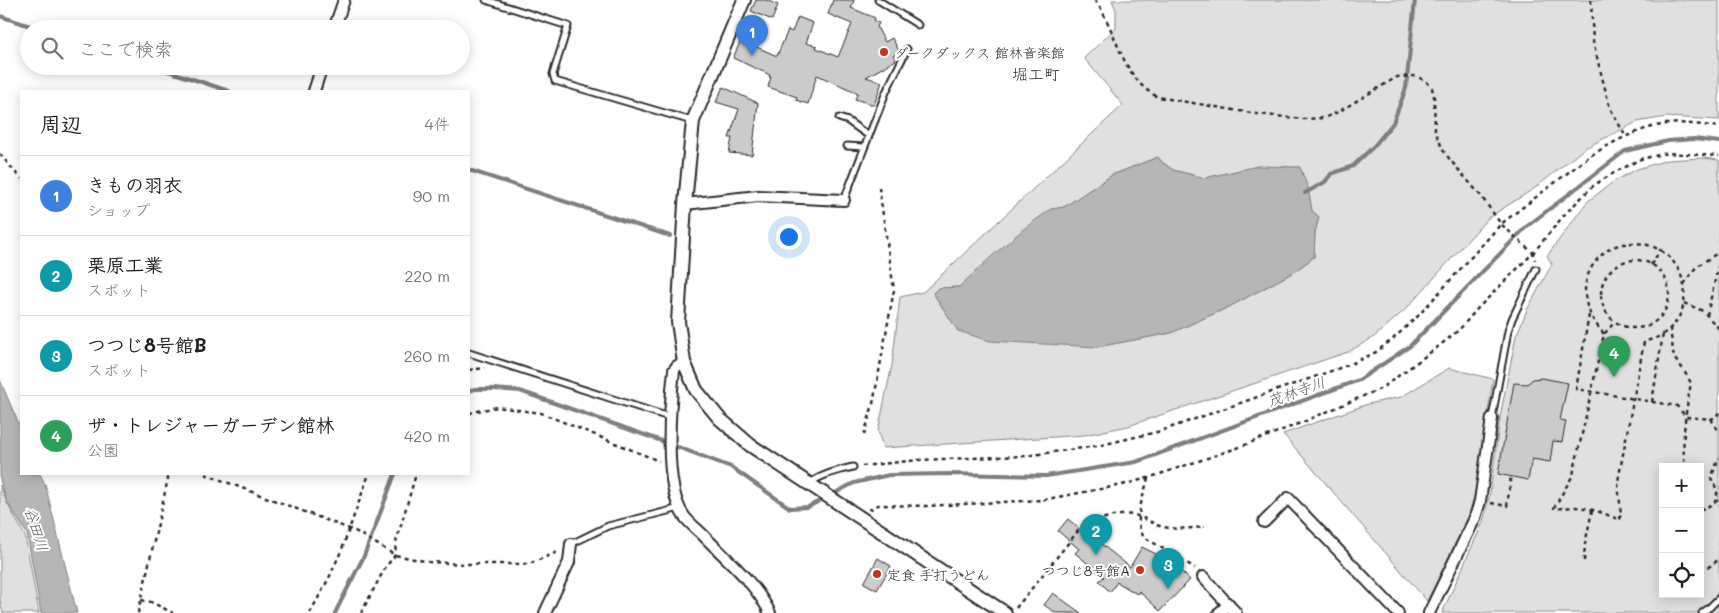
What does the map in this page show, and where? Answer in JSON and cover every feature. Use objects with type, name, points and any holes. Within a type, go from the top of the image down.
[{"type":"street","points":[[337,20],[344,0]]},
{"type":"street","points":[[744,0],[693,121],[685,204],[678,322],[684,362],[696,390],[719,418],[750,445],[1005,613]]},
{"type":"street","points":[[314,90],[319,75]]},
{"type":"street","points":[[685,204],[758,196],[844,200]]},
{"type":"street","points":[[684,362],[674,370],[670,420],[671,462],[675,496],[684,517],[755,587],[770,613]]},
{"type":"street","points":[[1429,613],[1475,518],[1480,501],[1492,418]]},
{"type":"street","points":[[1264,522],[1288,498],[1398,613]]},
{"type":"street","points":[[545,613],[569,562],[571,544]]},
{"type":"street","points":[[1203,576],[1236,613]]},
{"type":"street","points":[[1219,613],[1229,604]]},
{"type":"lane","points":[[486,0],[568,26],[553,74],[555,82],[693,121]]},
{"type":"lane","points":[[878,0],[918,25]]},
{"type":"lane","points":[[844,200],[886,92],[908,49]]},
{"type":"lane","points":[[839,118],[848,121],[869,136]]},
{"type":"lane","points":[[847,146],[864,147]]},
{"type":"lane","points":[[1492,418],[1508,331],[1536,269]]},
{"type":"lane","points":[[470,353],[670,420]]},
{"type":"lane","points":[[808,484],[838,470],[853,467]]},
{"type":"lane","points":[[571,544],[608,526],[680,508]]},
{"type":"lane","points":[[1702,613],[1719,598]]},
{"type":"path","points":[[1094,0],[1099,6],[1115,43],[1136,80],[1147,92],[1158,97],[1257,114],[1304,119],[1324,118],[1338,112],[1397,77],[1416,76],[1426,81],[1432,88],[1434,96],[1435,131],[1443,150],[1481,196],[1501,224],[1533,253]]},
{"type":"path","points":[[1591,0],[1593,42],[1610,108],[1626,137]]},
{"type":"path","points":[[853,467],[918,460],[1024,456],[1097,446],[1161,431],[1351,364],[1376,352],[1418,316],[1501,224],[1600,149],[1626,137],[1662,125],[1719,126]]},
{"type":"path","points":[[868,511],[878,505],[926,506],[1042,500],[1122,485],[1237,448],[1382,388],[1459,330],[1478,308],[1533,253],[1565,214],[1594,185],[1640,159],[1667,153],[1719,156]]},
{"type":"path","points":[[0,154],[20,178]]},
{"type":"path","points":[[864,435],[873,404],[894,290],[879,188]]},
{"type":"path","points":[[1604,334],[1589,315],[1585,300],[1585,283],[1591,268],[1601,255],[1615,246],[1630,242],[1647,244],[1661,249],[1673,260],[1681,273],[1684,284],[1684,304],[1679,317],[1670,328],[1658,337],[1644,342],[1618,481],[1620,520],[1592,510],[1573,507],[1565,509],[1554,508],[1572,476],[1604,334],[1615,322]]},
{"type":"path","points":[[1651,265],[1661,249]]},
{"type":"path","points":[[1684,284],[1696,266],[1719,253],[1719,258]]},
{"type":"path","points":[[1636,260],[1651,265],[1663,275],[1668,286],[1668,298],[1665,309],[1658,319],[1648,325],[1637,328],[1626,327],[1615,322],[1608,314],[1601,294],[1603,283],[1608,274],[1616,266],[1625,262],[1636,260]]},
{"type":"path","points":[[1707,315],[1719,263]]},
{"type":"path","points":[[1684,304],[1702,311],[1719,329]]},
{"type":"path","points":[[1589,315],[1576,389],[1676,406],[1686,417],[1711,419],[1716,418],[1719,412]]},
{"type":"path","points":[[1670,328],[1674,358],[1691,383],[1683,452],[1684,463]]},
{"type":"path","points":[[1652,402],[1663,333]]},
{"type":"path","points":[[470,413],[497,407],[541,413],[671,462]]},
{"type":"path","points":[[1711,419],[1719,432]]},
{"type":"path","points":[[1704,508],[1717,500],[1717,490],[1711,478],[1719,458]]},
{"type":"path","points":[[138,613],[169,475]]},
{"type":"path","points":[[208,475],[355,531],[395,555],[429,562],[529,564],[571,544]]},
{"type":"path","points":[[310,613],[329,578],[350,529],[369,475]]},
{"type":"path","points":[[361,613],[385,568],[395,555],[396,542],[416,475]]},
{"type":"path","points":[[1480,501],[1507,506],[1511,476]]},
{"type":"path","points":[[1148,478],[1139,516],[1139,528],[1144,537],[1198,570],[1203,576]]},
{"type":"path","points":[[1584,561],[1585,544],[1592,510]]},
{"type":"path","points":[[1012,613],[1082,526],[1091,522],[1128,514],[1139,516],[1161,526],[1182,529],[1205,527]]},
{"type":"path","points":[[1704,568],[1713,565],[1719,558]]},
{"type":"path","points":[[141,600],[150,602],[173,613]]},
{"type":"shaded area","points":[[1112,0],[1719,0],[1719,120],[1666,117],[1637,122],[1585,148],[1535,188],[1488,218],[1406,309],[1374,337],[1348,352],[1128,426],[1085,435],[883,448],[878,431],[892,365],[900,297],[923,292],[1123,105],[1084,58],[1116,28],[1116,10]],"holes":[[[1158,157],[1173,170],[1205,178],[1258,166],[1308,188],[1312,211],[1319,217],[1315,232],[1314,257],[1294,272],[1229,307],[1171,333],[1097,347],[944,309],[933,293],[938,288],[959,287],[1051,209],[1064,207],[1112,175]]]},
{"type":"shaded area","points":[[1703,158],[1719,160],[1719,613],[1442,613],[1483,522],[1490,493],[1500,417],[1516,336],[1527,310],[1552,264],[1547,256],[1587,202],[1613,182],[1637,169],[1667,160]]},
{"type":"shaded area","points":[[1449,368],[1493,379],[1476,490],[1468,517],[1427,601],[1283,434],[1368,404],[1401,397]]},
{"type":"shaded area","points":[[0,485],[7,503],[25,536],[39,613],[3,613],[0,601]]},
{"type":"water","points":[[1158,157],[1173,170],[1205,178],[1258,166],[1300,167],[1308,188],[1312,211],[1319,217],[1315,232],[1314,257],[1294,272],[1229,307],[1171,333],[1097,347],[990,341],[958,331],[933,293],[938,288],[959,287],[1026,227],[1051,209],[1064,207],[1112,175]]},
{"type":"water","name":"谷田川","points":[[0,380],[20,427],[20,475],[40,475],[45,484],[77,613],[41,613],[27,534],[7,502],[0,480]]},
{"type":"building","points":[[756,0],[766,0],[778,5],[772,20],[751,11]]},
{"type":"building","points":[[833,0],[854,0],[851,8],[875,18],[874,21],[879,23],[877,27],[885,42],[892,38],[899,51],[893,55],[896,60],[866,77],[882,82],[874,105],[855,99],[858,93],[817,75],[808,104],[796,100],[797,97],[768,87],[770,75],[733,58],[741,40],[777,56],[788,30],[792,32],[798,17],[813,23],[806,43],[817,46],[816,48],[838,57],[852,24],[828,14]]},
{"type":"building","points":[[723,87],[758,103],[752,155],[729,153],[732,138],[729,138],[739,109],[716,102]]},
{"type":"building","points":[[1542,378],[1568,383],[1560,420],[1566,421],[1562,442],[1553,441],[1550,462],[1532,459],[1528,480],[1498,474],[1514,383],[1527,384],[1533,379]]},
{"type":"building","points":[[1068,519],[1130,567],[1142,547],[1172,562],[1190,580],[1160,611],[1139,591],[1137,594],[1117,582],[1110,592],[1099,581],[1104,577],[1075,553],[1079,549],[1058,531]]},
{"type":"building","name":"定食 手打うどん","points":[[878,558],[891,566],[877,590],[864,583]]},
{"type":"building","points":[[1053,593],[1081,613],[1056,613],[1044,605]]},
{"type":"waterway","points":[[1305,193],[1325,182],[1331,174],[1353,166],[1374,146],[1393,123],[1406,88],[1415,0]]},
{"type":"waterway","points":[[0,16],[20,23]]},
{"type":"waterway","points":[[180,75],[226,90]]},
{"type":"waterway","name":"茂林寺川","points":[[831,495],[854,483],[889,475],[1046,476],[1136,462],[1359,380],[1410,346],[1526,227],[1625,151],[1668,141],[1694,139],[1719,142]]},
{"type":"waterway","points":[[470,170],[670,236]]},
{"type":"waterway","points":[[470,391],[494,389],[520,391],[659,440],[731,467],[790,508],[808,507],[825,498]]},
{"type":"waterway","points":[[335,613],[364,556],[395,475]]},
{"type":"place","name":"ダークダックス 館林音楽館","points":[[884,52]]},
{"type":"place","name":"きもの羽衣","points":[[752,56]]},
{"type":"place","name":"ザ・トレジャーガーデン館林","points":[[1614,377]]},
{"type":"place","name":"栗原工業","points":[[1096,555]]},
{"type":"place","name":"つつじ8号館A","points":[[1140,570]]},
{"type":"place","name":"定食 手打うどん","points":[[877,574]]},
{"type":"place","name":"つつじ8号館B","points":[[1168,589]]},
{"type":"district","name":"堀工町","points":[[1036,73]]}]
